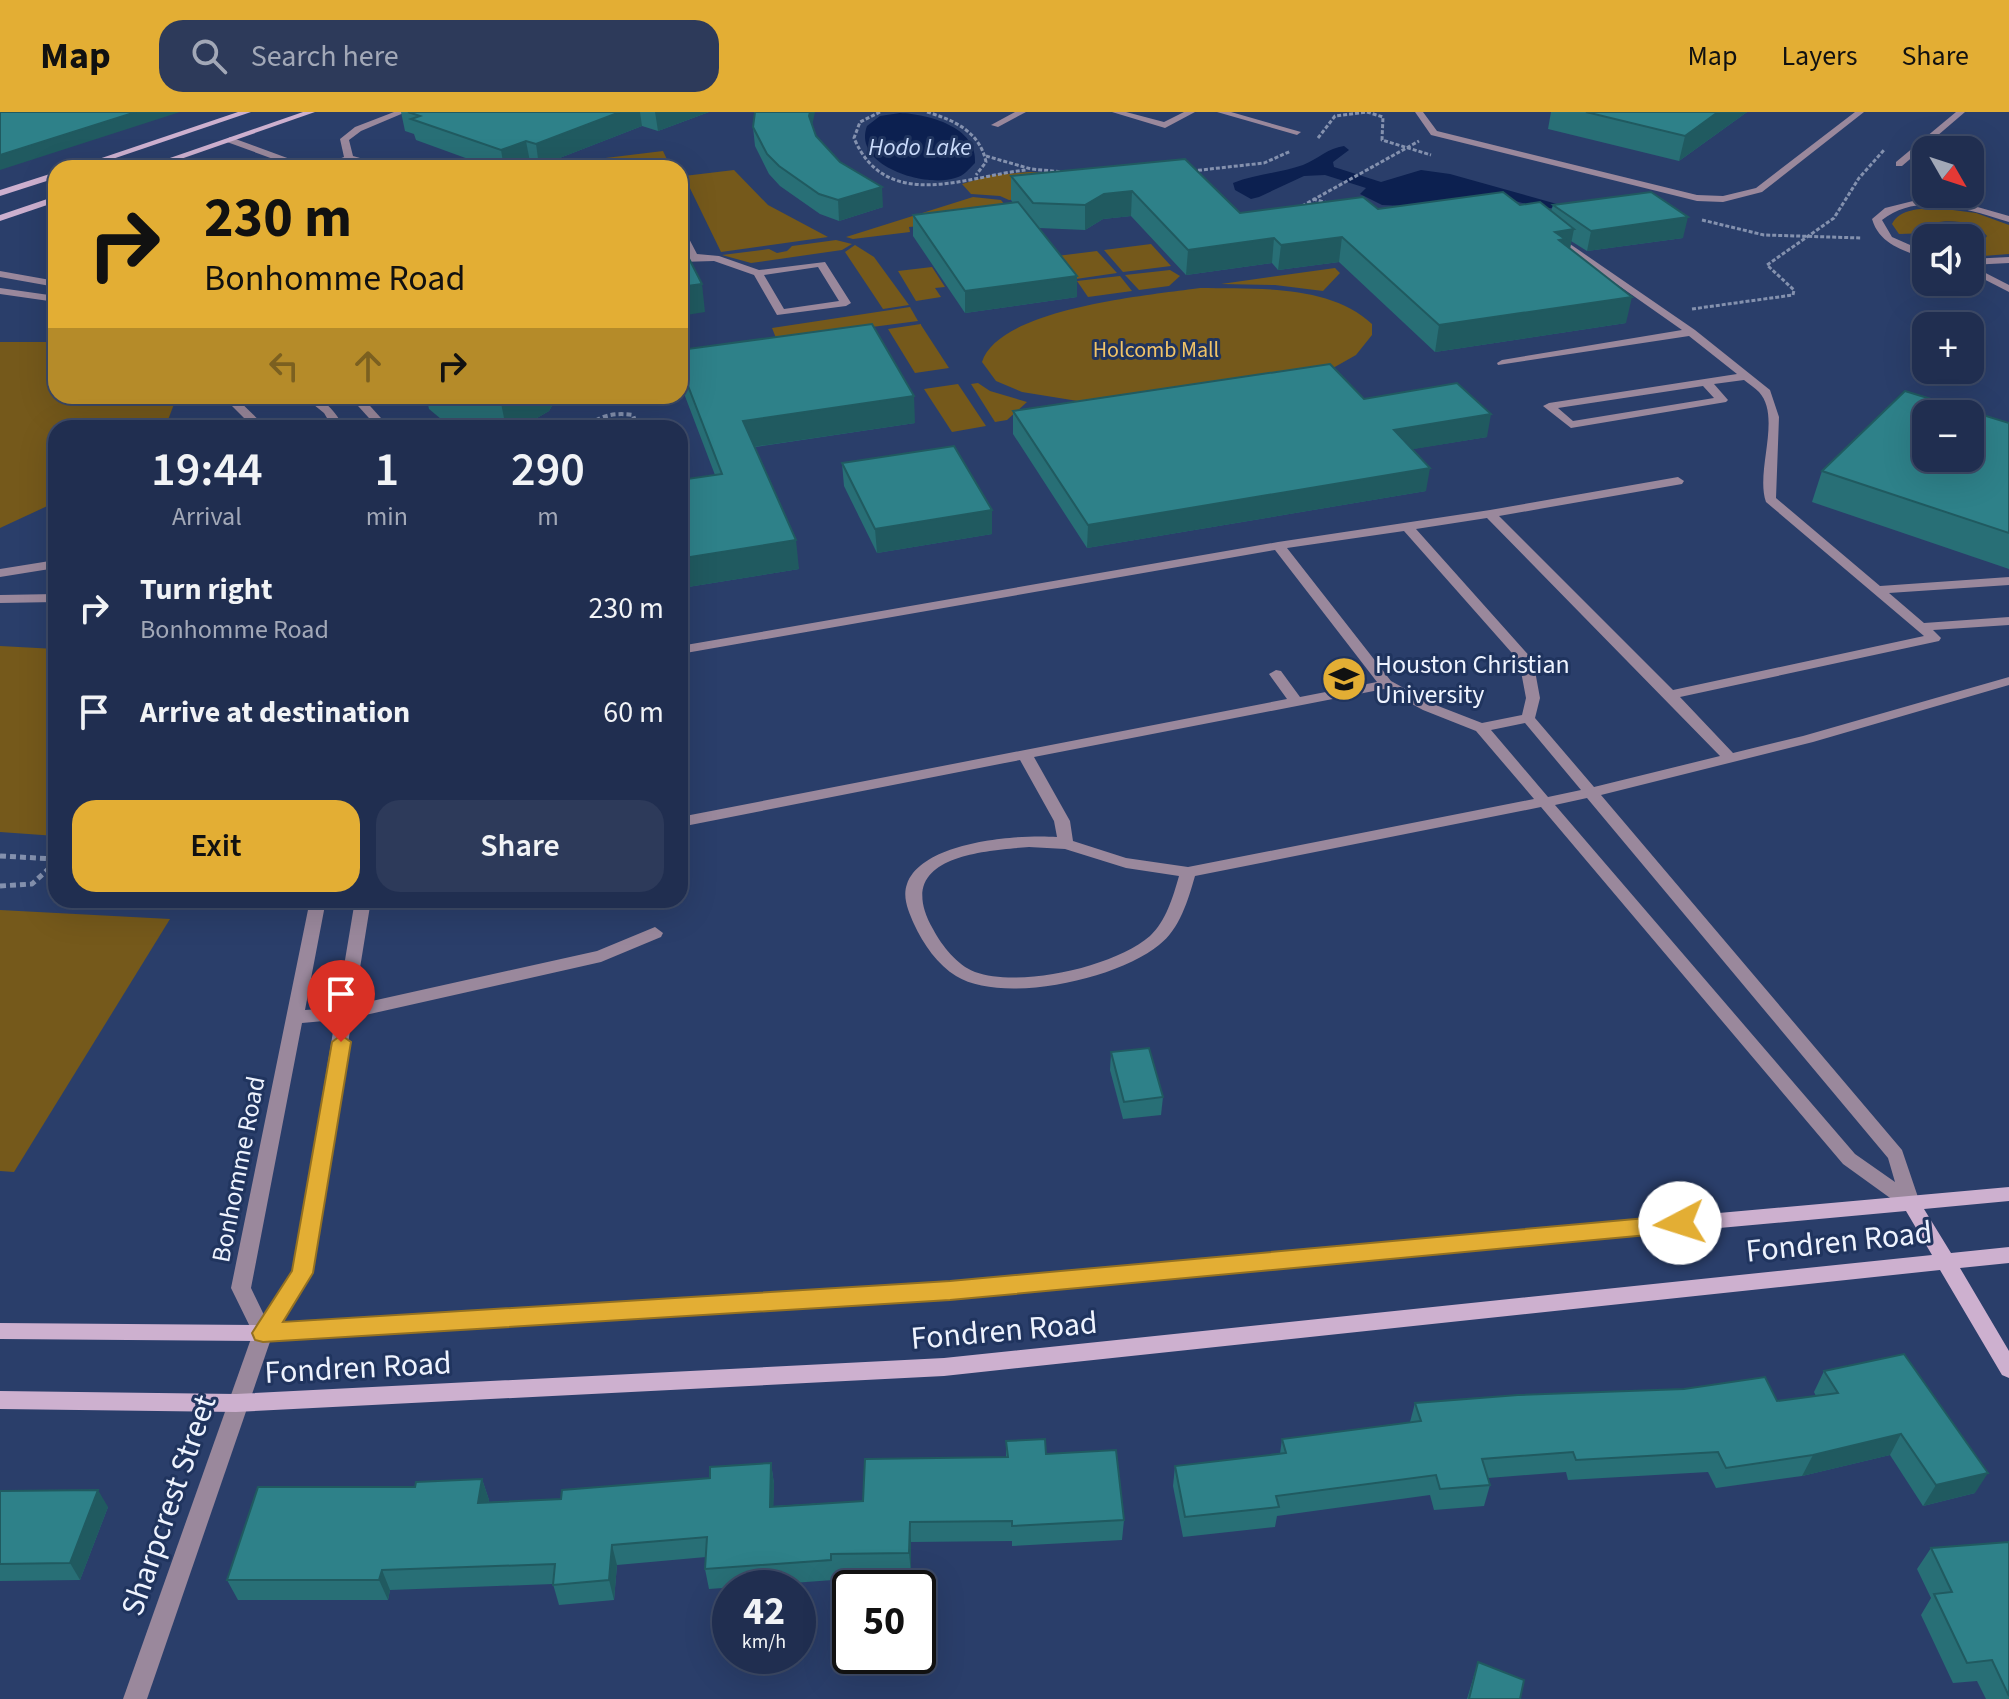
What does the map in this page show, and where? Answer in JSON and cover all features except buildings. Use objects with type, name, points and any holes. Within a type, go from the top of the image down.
[{"type":"main road","points":[[101,160],[247,112]]},
{"type":"main road","points":[[170,160],[311,112]]},
{"type":"main road","points":[[199,128],[230,140]]},
{"type":"main road","points":[[0,193],[48,178]]},
{"type":"main road","points":[[0,218],[48,202]]},
{"type":"main road","name":"Fondren Road","points":[[0,1331],[263,1333],[950,1290],[2009,1194]]},
{"type":"main road","points":[[1911,1203],[2009,1369]]},
{"type":"main road","name":"Fondren Road","points":[[0,1400],[236,1403],[944,1367],[2009,1255]]},
{"type":"street","points":[[349,158],[344,139],[358,129],[402,112]]},
{"type":"street","points":[[995,125],[1022,112]]},
{"type":"street","points":[[1116,112],[1165,125],[1191,112]]},
{"type":"street","points":[[1221,112],[1297,132]]},
{"type":"street","points":[[1419,112],[1428,112]]},
{"type":"street","points":[[1419,112],[1434,133],[1697,198],[1723,199],[1759,190],[1860,112]]},
{"type":"street","points":[[1899,164],[1961,112]]},
{"type":"street","points":[[230,140],[284,160]]},
{"type":"street","points":[[343,160],[356,160]]},
{"type":"street","points":[[1912,249],[1887,238],[1878,228],[1877,219],[1883,211],[1909,204],[1946,203],[1972,207],[2009,219]]},
{"type":"street","points":[[1543,228],[1691,332],[1766,392],[1774,405],[1767,484],[1770,499],[1934,638],[1670,695]]},
{"type":"street","points":[[688,247],[693,257]]},
{"type":"street","points":[[688,258],[715,258],[758,273],[821,264],[846,303],[781,313],[758,273]]},
{"type":"street","points":[[1984,263],[2009,260]]},
{"type":"street","points":[[0,274],[48,283]]},
{"type":"street","points":[[1984,274],[2009,289]]},
{"type":"street","points":[[0,291],[48,298]]},
{"type":"street","points":[[1502,363],[1691,332]]},
{"type":"street","points":[[1705,381],[1722,400],[1571,425],[1549,406],[1705,381],[1747,376]]},
{"type":"street","points":[[236,404],[253,420]]},
{"type":"street","points":[[319,404],[334,420]]},
{"type":"street","points":[[362,404],[377,420]]},
{"type":"street","points":[[688,649],[1278,546],[1490,514],[1678,481]]},
{"type":"street","points":[[1490,514],[1731,759]]},
{"type":"street","points":[[1407,526],[1526,660],[1533,698],[1528,718]]},
{"type":"street","points":[[1278,546],[1386,684],[1428,707],[1481,728],[1849,1159],[1911,1203]]},
{"type":"street","points":[[0,573],[48,565]]},
{"type":"street","points":[[1875,590],[2009,581]]},
{"type":"street","points":[[0,599],[48,598]]},
{"type":"street","points":[[1920,627],[2009,621]]},
{"type":"street","points":[[1276,674],[1297,703]]},
{"type":"street","points":[[1188,872],[1175,914],[1155,941],[1128,959],[1063,977],[996,982],[969,976],[945,960],[916,915],[911,897],[915,879],[926,868],[946,856],[980,849],[1065,842],[1116,860],[1154,869],[1188,872],[1590,793],[1731,759],[2009,681]]},
{"type":"street","points":[[688,820],[1386,684]]},
{"type":"street","points":[[1481,728],[1528,718]]},
{"type":"street","points":[[1528,718],[1896,1155],[1911,1203]]},
{"type":"street","points":[[1025,755],[1062,821],[1065,842]]},
{"type":"street","name":"Bonhomme Road","points":[[263,1333],[241,1288],[316,908]]},
{"type":"street","points":[[263,1333],[302,1273],[362,908]]},
{"type":"street","points":[[295,1017],[346,1013],[601,956],[655,933]]},
{"type":"street","name":"Sharpcrest Street","points":[[135,1699],[263,1333]]},
{"type":"path","points":[[880,112],[865,118],[854,131],[855,145],[870,166],[893,178],[919,185],[946,185],[1031,169]]},
{"type":"path","points":[[927,112],[963,127],[986,156],[1031,169],[1072,173]]},
{"type":"path","points":[[940,115],[948,112]]},
{"type":"path","points":[[1315,141],[1335,116],[1353,112]]},
{"type":"path","points":[[1295,210],[1434,133]]},
{"type":"path","points":[[1182,172],[1264,163],[1301,147]]},
{"type":"path","points":[[1664,313],[1793,295],[1794,290],[1767,265],[1834,218],[1859,178],[1886,148]]},
{"type":"path","points":[[972,178],[980,172],[986,156]]},
{"type":"path","points":[[1199,178],[1209,170]]},
{"type":"path","points":[[1313,199],[1340,207]]},
{"type":"path","points":[[596,420],[623,413],[633,415],[635,420]]},
{"type":"path","points":[[0,856],[48,860]]},
{"type":"path","points":[[0,886],[24,888],[41,882],[48,872]]},
{"type":"green space","points":[[663,151],[667,160],[589,160]]},
{"type":"green space","points":[[734,170],[768,205],[828,237],[721,252],[688,184],[688,176]]},
{"type":"green space","points":[[1030,172],[1128,178],[1079,192],[1009,200],[1000,196],[971,194],[962,184],[992,175]]},
{"type":"green space","points":[[973,197],[1001,200],[1014,217],[909,227],[910,232],[853,239],[846,237]]},
{"type":"green space","points":[[1918,209],[1976,213],[2009,225],[2009,254],[1984,256],[1984,240],[1987,236],[1984,224],[1947,221],[1912,224],[1912,234],[1899,234],[1892,224],[1900,215]]},
{"type":"green space","points":[[836,240],[852,244],[842,250],[751,263],[722,255],[769,249],[777,253],[787,251],[792,246]]},
{"type":"green space","points":[[1151,244],[1171,266],[1123,272],[1104,250]]},
{"type":"green space","points":[[855,245],[874,257],[909,305],[883,309],[845,252]]},
{"type":"green space","points":[[1097,251],[1117,273],[1076,279],[1057,256]]},
{"type":"green space","points":[[932,267],[945,287],[935,288],[941,297],[916,301],[898,271]]},
{"type":"green space","points":[[1335,268],[1340,273],[1323,291],[1275,285],[1221,284]]},
{"type":"green space","points":[[1170,270],[1180,276],[1169,286],[1139,290],[1125,275]]},
{"type":"green space","points":[[1120,276],[1132,291],[1088,297],[1077,281]]},
{"type":"green space","name":"Holcomb Mall","points":[[1200,288],[1267,289],[1313,295],[1355,311],[1372,324],[1372,335],[1356,355],[1333,368],[1084,402],[1022,392],[996,381],[982,362],[994,344],[1016,329],[1046,317],[1114,300]]},
{"type":"green space","points":[[910,307],[918,321],[780,339],[776,338],[772,328]]},
{"type":"green space","points":[[921,324],[949,368],[915,373],[888,329]]},
{"type":"green space","points":[[0,342],[48,342],[48,404],[174,404],[168,420],[48,420],[48,506],[0,528]]},
{"type":"green space","points":[[978,383],[990,391],[1027,402],[1007,420],[995,422],[971,384]]},
{"type":"green space","points":[[958,384],[986,426],[952,432],[924,389]]},
{"type":"green space","points":[[0,646],[48,649],[48,835],[0,832]]},
{"type":"green space","points":[[0,910],[170,919],[14,1172],[0,1171]]},
{"type":"water","name":"Hodo Lake","points":[[900,113],[937,120],[960,132],[974,151],[975,163],[961,176],[927,180],[894,171],[881,163],[870,152],[865,140],[867,126],[880,116]]},
{"type":"water","points":[[1344,146],[1349,150],[1333,162],[1334,167],[1381,182],[1421,170],[1450,174],[1564,206],[1544,209],[1501,197],[1405,206],[1382,205],[1360,194],[1366,188],[1325,175],[1304,176],[1251,199],[1235,190],[1233,183],[1303,165]]},
{"type":"place","name":"Houston Christian University","points":[[1344,679]]},
{"type":"route","points":[[341,1042],[302,1273],[263,1333],[950,1290],[1680,1223]]}]
